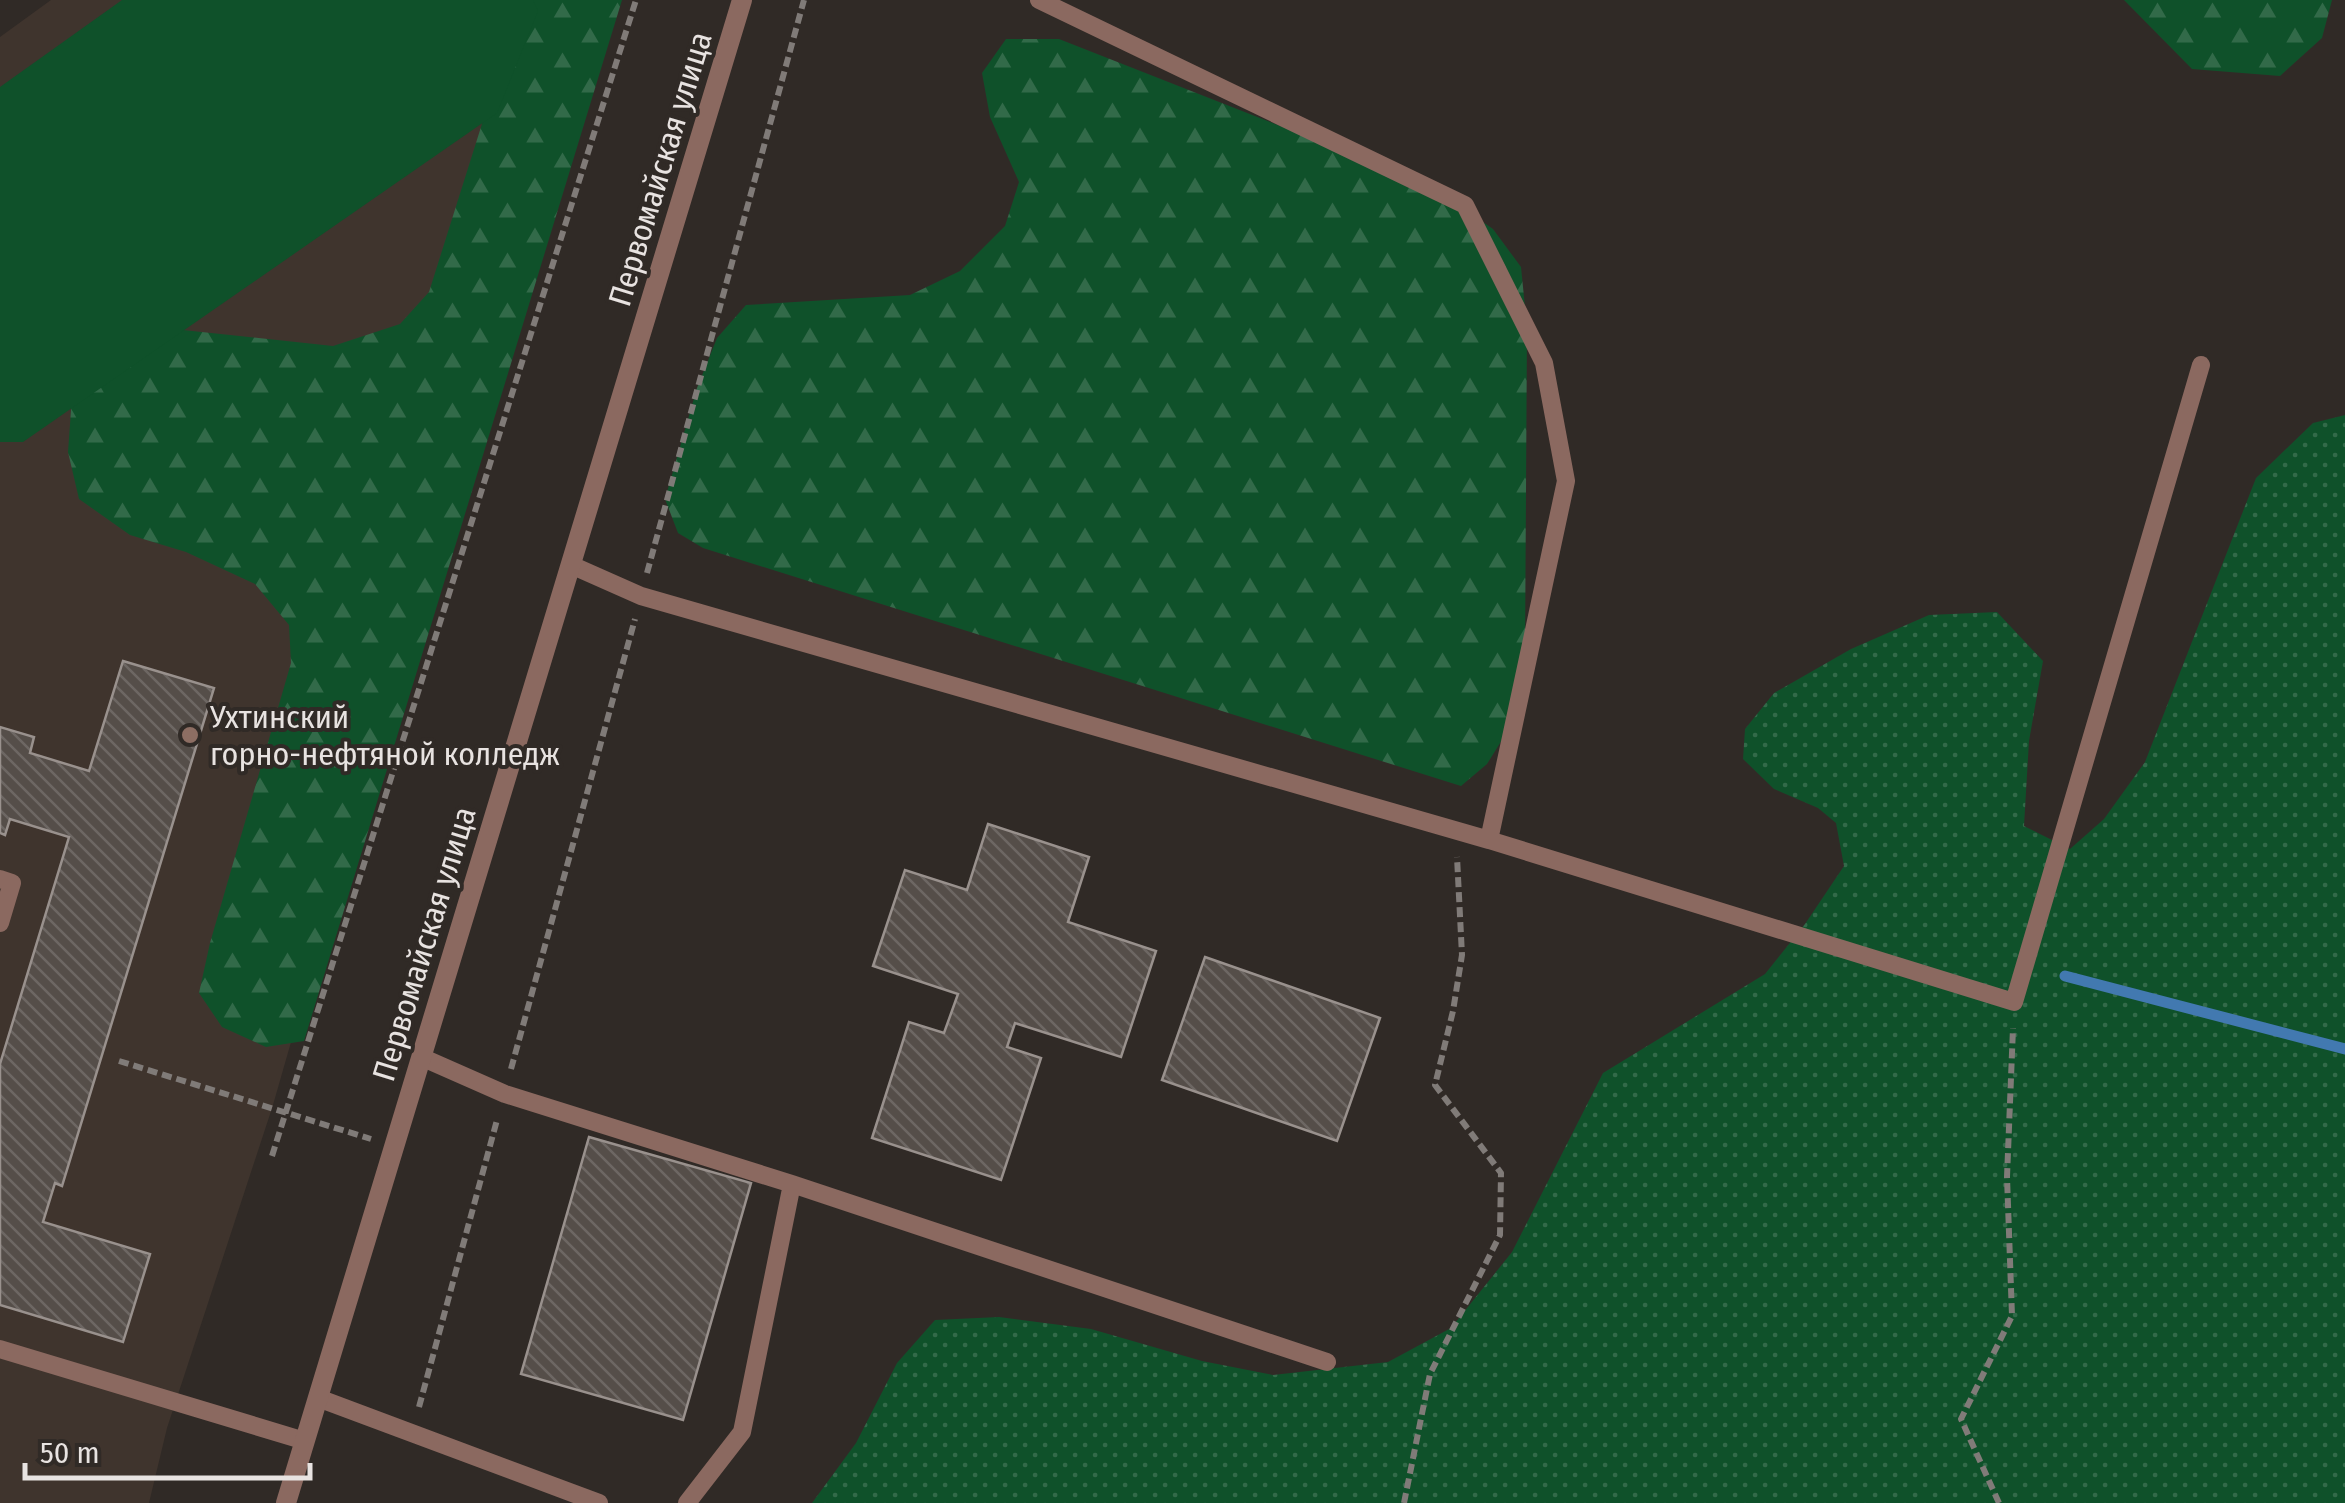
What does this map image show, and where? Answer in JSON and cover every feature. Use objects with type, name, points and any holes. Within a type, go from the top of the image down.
[{"type":"street","name":"Первомайская улица","points":[[286,1503],[742,0]]},
{"type":"lane","points":[[1039,0],[1465,205],[1544,363],[1566,481],[1488,840]]},
{"type":"lane","points":[[570,565],[641,596],[1488,840],[2014,1002],[2202,365]]},
{"type":"lane","points":[[0,879],[12,882],[0,923]]},
{"type":"lane","points":[[421,1058],[505,1094],[792,1184],[1327,1362]]},
{"type":"lane","points":[[687,1503],[742,1432],[792,1184]]},
{"type":"lane","points":[[0,1349],[305,1441]]},
{"type":"lane","points":[[318,1398],[599,1503]]},
{"type":"path","points":[[272,1156],[636,0]]},
{"type":"path","points":[[418,1409],[804,0]]},
{"type":"path","points":[[1404,1503],[1430,1374],[1500,1236],[1501,1173],[1436,1085],[1462,955],[1456,831]]},
{"type":"path","points":[[2000,1503],[1961,1419],[2012,1316],[2007,1177],[2014,1002]]},
{"type":"path","points":[[119,1062],[394,1146]]},
{"type":"shaded area","name":"Ухтинский горно-нефтяной колледж","points":[[51,0],[598,0],[485,364],[273,1105],[167,1428],[149,1503],[0,1503],[0,37]]},
{"type":"green space","points":[[122,0],[533,0],[538,11],[497,113],[23,442],[0,442],[0,87]]},
{"type":"green space","points":[[521,0],[622,0],[304,1041],[266,1047],[222,1027],[199,993],[291,663],[289,625],[255,584],[186,552],[130,535],[79,499],[68,452],[72,397],[164,328],[333,346],[400,324],[429,292]]},
{"type":"green space","points":[[2124,0],[2332,0],[2322,38],[2280,76],[2192,69]]},
{"type":"green space","points":[[1006,39],[1059,39],[1428,184],[1493,229],[1521,267],[1527,327],[1525,654],[1515,719],[1487,764],[1461,786],[703,548],[678,533],[665,499],[697,388],[717,338],[746,305],[910,295],[960,271],[1005,226],[1019,182],[990,117],[982,73]]},
{"type":"green space","points":[[2345,415],[2345,1503],[812,1503],[856,1443],[897,1363],[935,1320],[999,1317],[1091,1329],[1202,1361],[1273,1375],[1388,1362],[1451,1328],[1512,1252],[1603,1073],[1765,974],[1844,866],[1836,823],[1818,808],[1774,789],[1743,759],[1745,729],[1774,693],[1851,649],[1929,615],[1997,612],[2043,661],[2029,741],[2024,826],[2070,849],[2104,819],[2145,762],[2256,478],[2313,423]]},
{"type":"building","points":[[123,661],[214,688],[62,1186],[55,1183],[43,1222],[150,1254],[123,1342],[0,1305],[0,1064],[69,837],[10,819],[5,835],[0,833],[0,727],[34,737],[30,753],[89,771]]},
{"type":"building","points":[[988,824],[1089,857],[1068,922],[1156,951],[1121,1057],[1015,1023],[1007,1047],[1041,1058],[1001,1180],[872,1138],[909,1022],[944,1033],[958,994],[873,966],[905,870],[967,890]]},
{"type":"building","points":[[1205,957],[1380,1018],[1337,1141],[1162,1080]]},
{"type":"building","points":[[589,1137],[751,1183],[683,1420],[521,1374]]},
{"type":"waterway","points":[[2065,976],[2345,1049]]},
{"type":"place","name":"Ухтинский горно-нефтяной колледж","points":[[190,735]]}]
